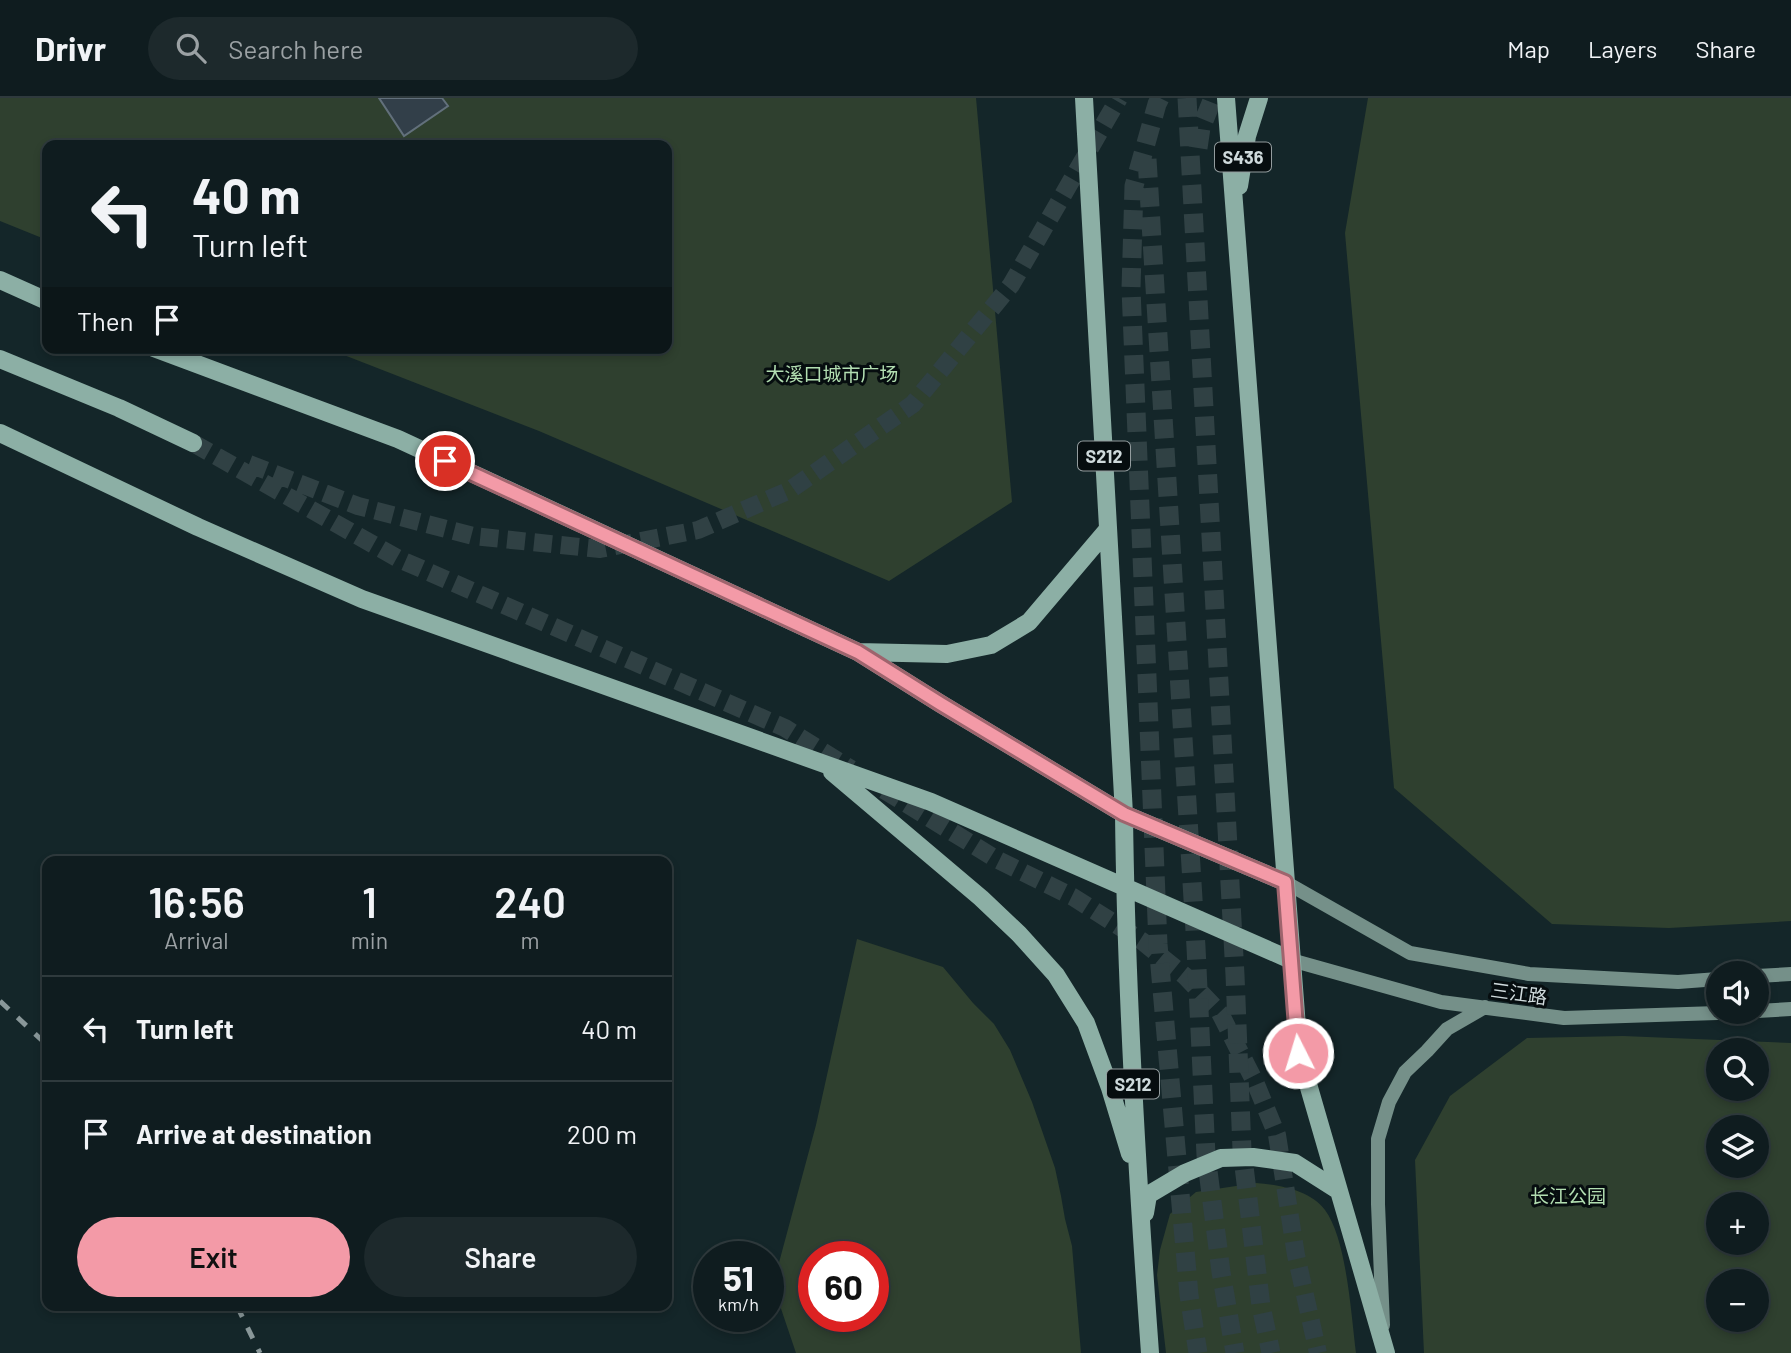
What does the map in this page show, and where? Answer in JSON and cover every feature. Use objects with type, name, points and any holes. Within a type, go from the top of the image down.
[{"type":"main road","name":"S212","points":[[1084,98],[1124,814],[1138,1178],[1150,1353]]},
{"type":"main road","points":[[1226,98],[1298,1053],[1385,1346]]},
{"type":"main road","name":"S436","points":[[1234,217],[1247,136],[1259,98]]},
{"type":"main road","points":[[0,281],[42,299]]},
{"type":"main road","points":[[170,354],[398,439],[858,652],[1124,814],[1285,882]]},
{"type":"main road","points":[[0,359],[119,408],[193,443]]},
{"type":"main road","points":[[0,433],[186,522],[362,599],[930,802],[1291,960]]},
{"type":"main road","points":[[858,652],[947,654],[991,645],[1029,622],[1108,529]]},
{"type":"main road","points":[[821,763],[981,898],[1019,934],[1056,975],[1086,1024],[1110,1088],[1138,1178]]},
{"type":"main road","name":"三江路","points":[[1285,882],[1410,953],[1529,974],[1678,982],[1706,980]]},
{"type":"main road","name":"三江路","points":[[1291,960],[1441,1002],[1564,1018],[1706,1013]]},
{"type":"main road","points":[[1769,975],[1791,974]]},
{"type":"main road","points":[[1385,1346],[1378,1204],[1378,1139],[1389,1102],[1405,1072],[1447,1029],[1485,1007]]},
{"type":"main road","points":[[1769,1010],[1791,1009]]},
{"type":"main road","points":[[1142,1234],[1148,1195],[1185,1172],[1221,1158],[1253,1157],[1295,1163],[1339,1191]]},
{"type":"green space","name":"大溪口城市广场","points":[[0,98],[976,98],[1012,502],[889,581],[539,431],[341,354],[672,354],[672,140],[42,140],[42,238],[0,221]]},
{"type":"green space","points":[[1368,98],[1791,98],[1791,921],[1669,928],[1552,924],[1394,788],[1345,233]]},
{"type":"green space","points":[[857,939],[943,967],[994,1024],[1010,1050],[1032,1102],[1055,1168],[1072,1246],[1081,1353],[796,1353],[784,1318],[784,1244],[816,1125]]},
{"type":"green space","name":"长江公园","points":[[1623,1036],[1706,1039],[1706,1101],[1769,1101],[1769,1042],[1791,1043],[1791,1353],[1424,1353],[1415,1160],[1450,1096],[1527,1038]]},
{"type":"green space","points":[[1256,1183],[1303,1193],[1325,1210],[1343,1258],[1356,1353],[1166,1353],[1157,1275],[1160,1250],[1170,1214],[1196,1192]]},
{"type":"building","points":[[379,98],[442,98],[448,106],[404,136]]},
{"type":"tunnel","points":[[249,464],[358,506],[473,536],[600,549],[698,530],[790,490],[913,404],[1011,285],[1119,98]]},
{"type":"tunnel","points":[[1160,98],[1134,186],[1131,289],[1158,944],[1189,1295],[1198,1353]]},
{"type":"tunnel","points":[[1187,98],[1235,975],[1242,1150],[1261,1306],[1271,1353]]},
{"type":"tunnel","points":[[1198,148],[1201,128],[1213,98]]},
{"type":"tunnel","points":[[1147,159],[1196,947],[1206,1155],[1221,1272],[1235,1353]]},
{"type":"tunnel","points":[[193,443],[399,559],[785,728],[851,769]]},
{"type":"tunnel","points":[[884,790],[996,859],[1073,897],[1142,941],[1185,976],[1220,1013],[1255,1082],[1277,1135],[1296,1255],[1318,1353]]},
{"type":"railway","points":[[0,1001],[42,1040]]},
{"type":"railway","points":[[239,1311],[260,1353]]},
{"type":"route","points":[[445,461],[858,652],[1124,814],[1285,882],[1298,1053]]}]
